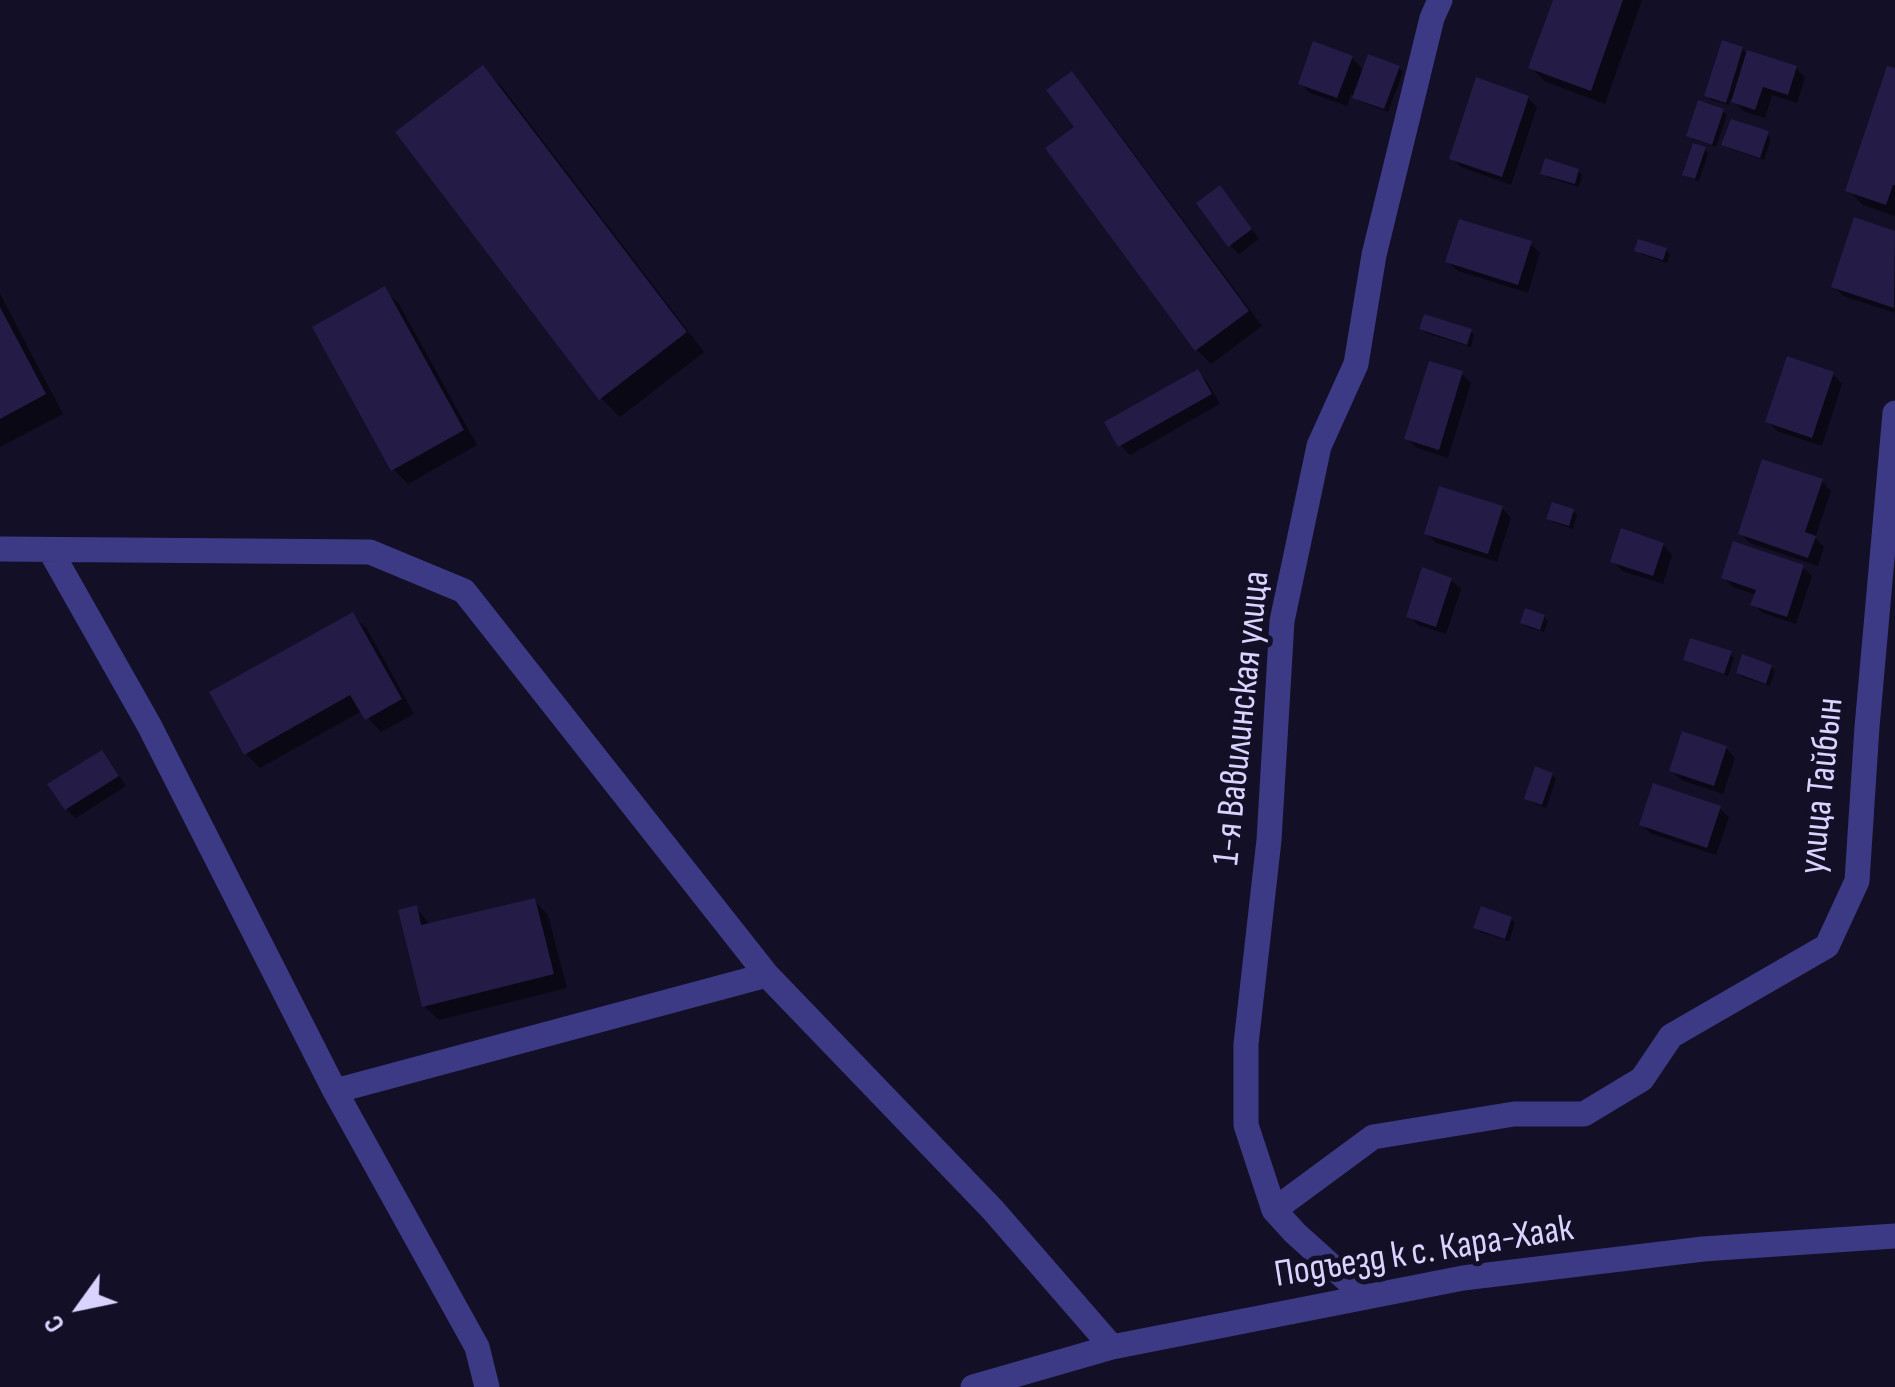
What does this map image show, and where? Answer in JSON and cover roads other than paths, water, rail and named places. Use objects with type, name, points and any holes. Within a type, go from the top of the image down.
[{"type":"street","name":"1-я Вавилинская улица","points":[[1366,1297],[1295,1234],[1274,1210],[1246,1125],[1246,1060],[1269,840],[1282,621],[1320,446],[1356,364],[1374,255],[1432,18],[1440,0]]},
{"type":"street","name":"улица Тайбын","points":[[1274,1210],[1373,1137],[1514,1114],[1584,1114],[1642,1079],[1671,1036],[1827,946],[1857,881],[1895,413]]},
{"type":"street","points":[[0,550],[370,552],[464,591],[766,975],[993,1210],[1112,1348]]},
{"type":"street","points":[[50,550],[149,725],[335,1091],[477,1347],[487,1387]]},
{"type":"street","points":[[335,1091],[766,975]]},
{"type":"street","name":"Подъезд к с. Кара-Хаак","points":[[973,1387],[1112,1348],[1464,1278],[1703,1249],[1895,1236]]}]
